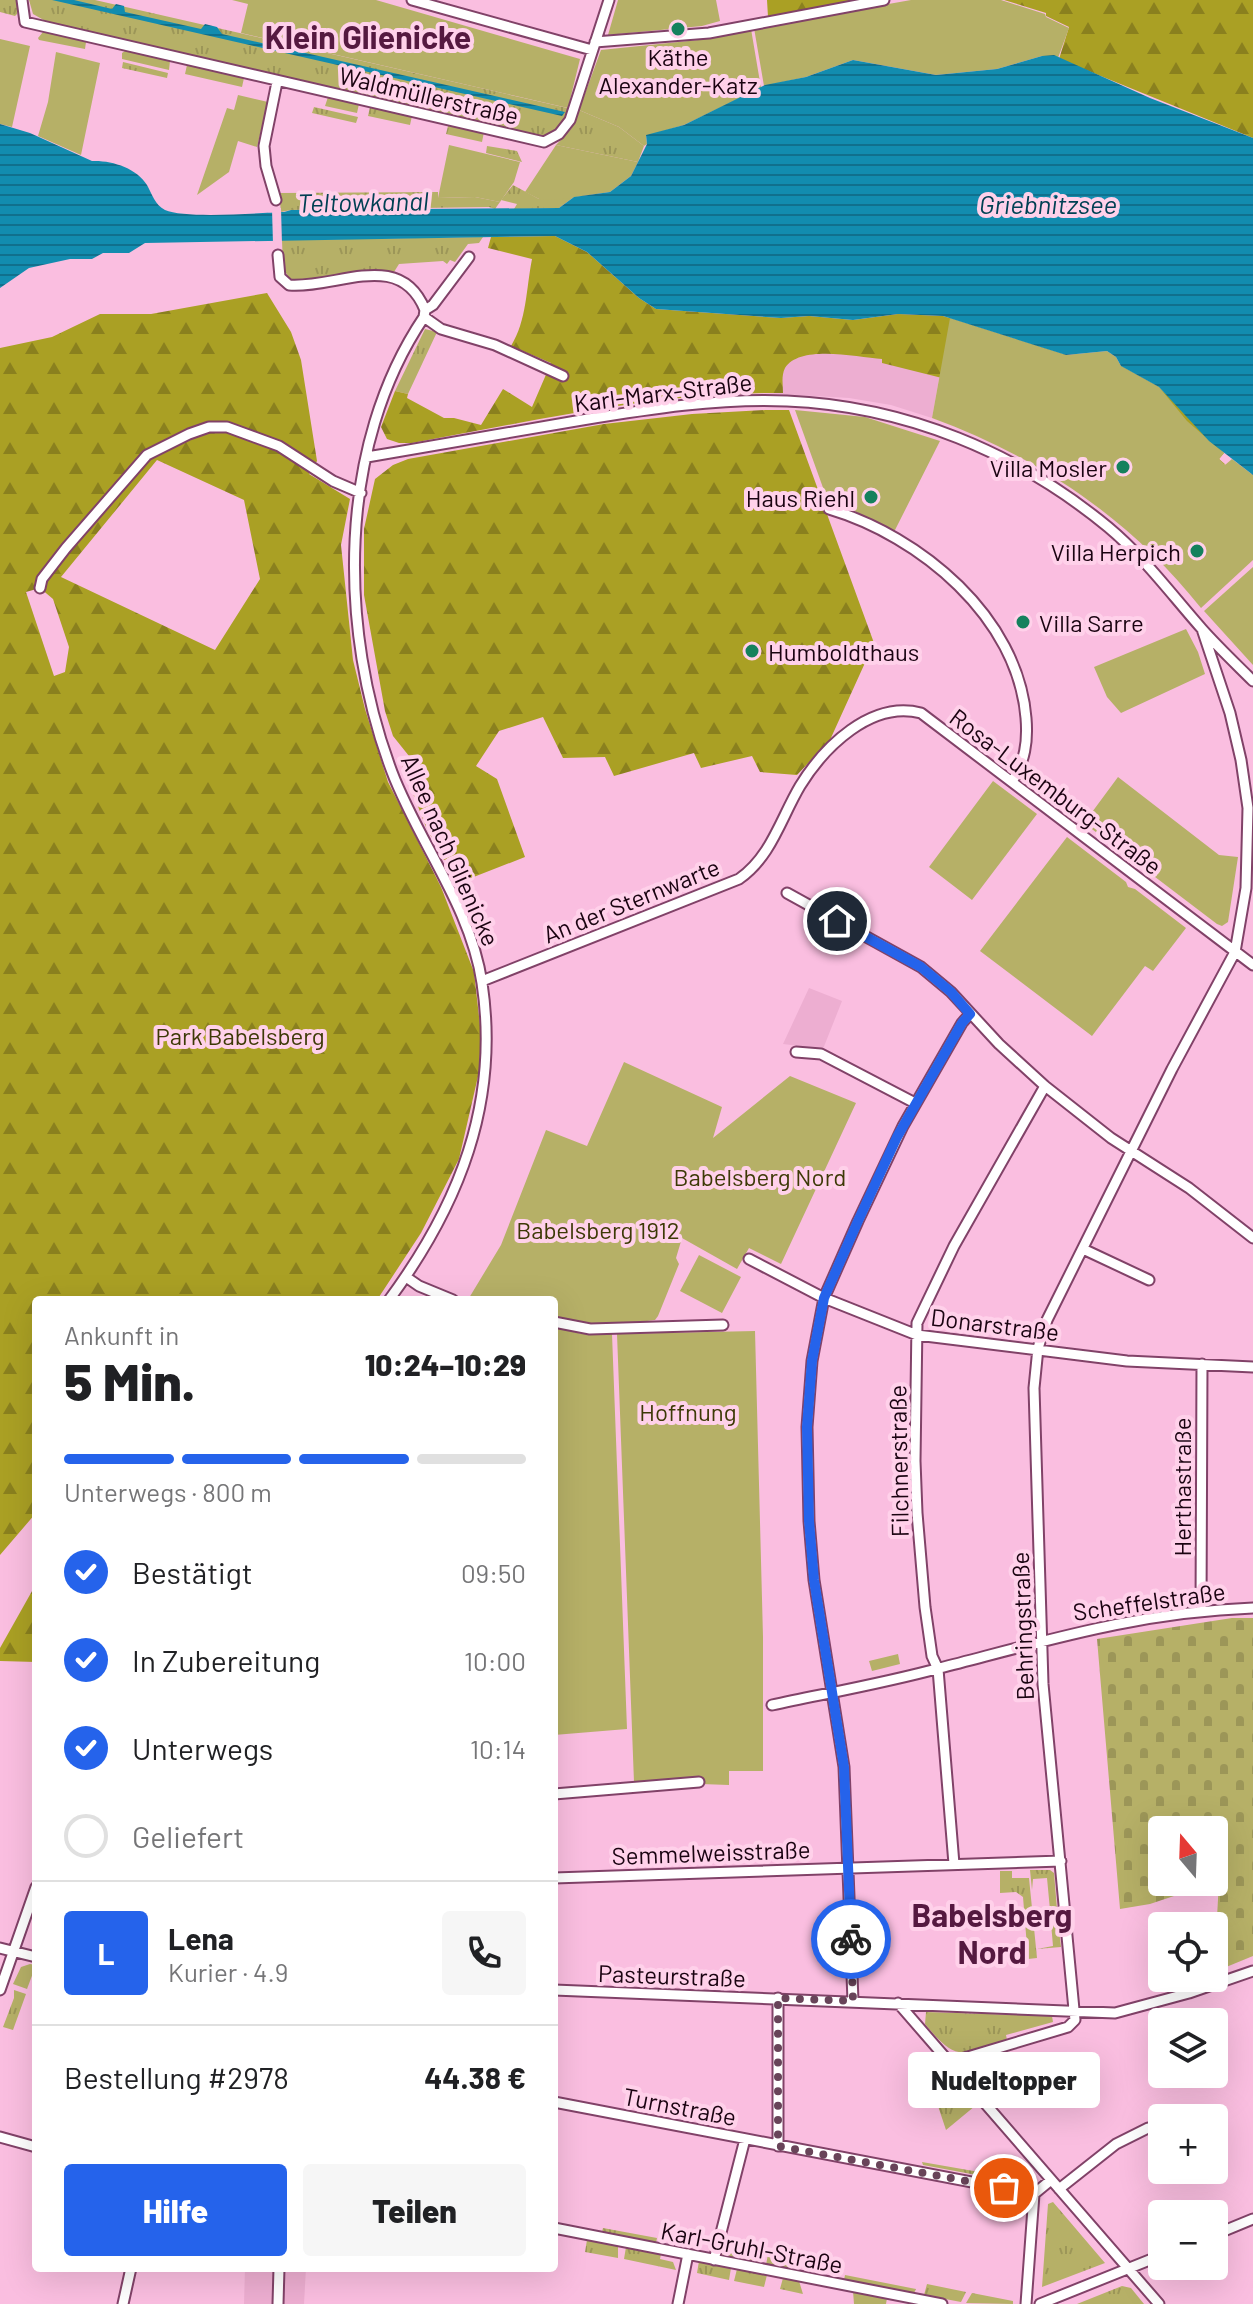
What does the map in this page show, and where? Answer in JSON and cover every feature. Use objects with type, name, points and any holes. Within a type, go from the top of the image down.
[{"type":"street","name":"Waldmüllerstraße","points":[[22,0],[25,22],[544,142],[559,134],[570,120],[593,46]]},
{"type":"street","points":[[412,0],[593,46],[709,33],[884,0]]},
{"type":"street","points":[[593,46],[609,0]]},
{"type":"street","points":[[276,200],[264,146],[277,82]]},
{"type":"street","points":[[278,255],[280,277],[289,285],[321,285],[379,273],[399,279],[412,290],[424,313],[441,329],[495,345],[563,376]]},
{"type":"street","name":"Allee nach Glienicke","points":[[392,1296],[454,1192],[474,1136],[487,1057],[478,962],[452,893],[392,772],[364,676],[355,612],[353,565],[367,457],[389,378],[397,358],[424,313],[469,257]]},
{"type":"street","name":"Karl-Marx-Straße","points":[[367,457],[607,416],[715,402],[790,401],[876,413],[923,425],[988,451],[1033,473],[1074,500],[1144,561],[1202,629],[1253,681]]},
{"type":"street","points":[[40,588],[42,579],[147,455],[209,427],[227,427],[279,446],[333,481],[361,493]]},
{"type":"street","points":[[829,509],[850,515],[892,535],[933,564],[965,594],[997,633],[1011,657],[1025,708],[1023,764],[1012,782]]},
{"type":"street","name":"Behringstraße","points":[[1076,2010],[1043,1684],[1034,1388],[1038,1348],[1047,1320],[1235,952],[1246,888],[1248,808],[1230,713],[1202,629]]},
{"type":"street","name":"Rosa-Luxemburg-Straße","points":[[827,752],[871,717],[895,710],[921,713],[1253,965]]},
{"type":"street","name":"An der Sternwarte","points":[[482,981],[739,879],[760,861],[801,784],[827,752]]},
{"type":"street","points":[[787,893],[921,967],[951,992],[1045,1086],[1131,1151],[1189,1188],[1253,1238]]},
{"type":"street","points":[[853,2001],[844,1767],[814,1580],[809,1506],[812,1361],[824,1298],[879,1174],[915,1103],[970,1014]]},
{"type":"street","points":[[796,1052],[821,1054],[915,1103]]},
{"type":"street","name":"Filchnerstraße","points":[[954,1864],[938,1669],[932,1656],[925,1607],[917,1513],[917,1323],[954,1246],[1045,1086]]},
{"type":"street","points":[[1083,1249],[1149,1280]]},
{"type":"street","name":"Donarstraße","points":[[749,1259],[824,1298],[917,1335],[1127,1361],[1253,1367]]},
{"type":"street","points":[[406,1277],[443,1296]]},
{"type":"street","points":[[558,1323],[590,1329],[723,1325]]},
{"type":"street","name":"Herthastraße","points":[[1201,1611],[1202,1364]]},
{"type":"street","name":"Scheffelstraße","points":[[772,1705],[938,1669],[1115,1623],[1201,1611],[1253,1608]]},
{"type":"street","points":[[558,1794],[699,1782]]},
{"type":"street","name":"Semmelweisstraße","points":[[558,1878],[1061,1861]]},
{"type":"street","points":[[0,1990],[32,1898]]},
{"type":"street","points":[[0,1948],[32,1956]]},
{"type":"street","name":"Pasteurstraße","points":[[558,1990],[1115,2013],[1189,1993],[1253,1971]]},
{"type":"street","points":[[778,1998],[778,2146]]},
{"type":"street","points":[[898,2003],[1159,2304]]},
{"type":"street","points":[[953,2066],[961,2059],[1068,2027],[1075,2020],[1076,2010]]},
{"type":"street","name":"Turnstraße","points":[[558,2103],[1034,2194]]},
{"type":"street","points":[[1059,2189],[1116,2144],[1148,2128]]},
{"type":"street","points":[[0,2137],[32,2146]]},
{"type":"street","points":[[714,2260],[745,2139]]},
{"type":"street","points":[[1026,2304],[1034,2194],[1051,2180]]},
{"type":"street","points":[[1228,2229],[1253,2219]]},
{"type":"street","name":"Karl-Gruhl-Straße","points":[[558,2229],[942,2304]]},
{"type":"street","points":[[678,2304],[688,2254]]},
{"type":"street","points":[[1040,2304],[1148,2261]]},
{"type":"street","points":[[123,2304],[130,2272]]},
{"type":"street","points":[[278,2304],[279,2272]]},
{"type":"shaded area","points":[[765,344],[942,362],[932,418],[891,405],[849,398],[761,393]]},
{"type":"shaded area","points":[[809,988],[842,1001],[823,1049],[783,1044]]},
{"type":"shaded area","points":[[245,2272],[306,2272],[304,2304],[244,2304]]},
{"type":"green space","points":[[0,0],[18,0],[17,14],[0,12]]},
{"type":"green space","points":[[29,0],[95,0],[572,109],[554,132],[543,137],[49,23],[33,14]]},
{"type":"green space","points":[[232,0],[376,0],[580,59],[568,108],[241,33],[248,4]]},
{"type":"green space","points":[[618,0],[716,0],[720,21],[702,26],[608,35]]},
{"type":"green space","points":[[767,0],[858,0],[768,17]]},
{"type":"green space","points":[[911,0],[1001,0],[1045,14],[1069,28],[1058,58],[1042,56],[997,69],[936,75],[853,60],[806,77],[764,86],[754,28]]},
{"type":"green space","points":[[1004,0],[1253,0],[1253,138],[1059,59],[1069,27],[1046,16],[1046,13]]},
{"type":"green space","points":[[751,29],[761,88],[684,125],[646,136],[647,144],[644,146],[619,127],[579,110],[601,50],[698,40]]},
{"type":"green space","points":[[43,32],[86,42],[85,49],[39,40]]},
{"type":"green space","points":[[0,39],[30,46],[12,127],[0,124]]},
{"type":"green space","points":[[125,51],[170,61],[169,70],[122,59]]},
{"type":"green space","points":[[56,52],[100,63],[81,155],[38,136],[48,102]]},
{"type":"green space","points":[[123,62],[168,73],[167,78],[122,68]]},
{"type":"green space","points":[[187,65],[244,78],[242,87],[185,74]]},
{"type":"green space","points":[[238,95],[268,102],[257,147],[238,141],[229,172],[197,195],[227,108],[234,110]]},
{"type":"green space","points":[[328,97],[359,104],[357,113],[325,106]]},
{"type":"green space","points":[[314,107],[358,117],[356,123],[312,113]]},
{"type":"green space","points":[[370,107],[412,116],[410,125],[368,116]]},
{"type":"green space","points":[[579,110],[619,127],[644,146],[638,162],[556,145],[571,129]]},
{"type":"green space","points":[[450,125],[484,132],[482,142],[446,134]]},
{"type":"green space","points":[[449,145],[520,162],[514,182],[500,202],[475,197],[438,198]]},
{"type":"green space","points":[[556,145],[638,162],[631,176],[610,192],[556,200],[539,199],[525,192]]},
{"type":"green space","points":[[487,146],[517,151],[522,162],[486,153]]},
{"type":"green space","points":[[513,185],[539,199],[574,197],[559,208],[514,209],[517,204],[501,200]]},
{"type":"green space","points":[[438,192],[438,198],[475,197],[500,202],[495,209],[281,212],[279,193]]},
{"type":"green space","points":[[555,236],[587,252],[656,309],[853,320],[898,314],[943,316],[1066,355],[1121,366],[1159,387],[1224,453],[1219,459],[1226,465],[990,390],[882,363],[882,359],[830,354],[803,356],[792,361],[784,371],[783,393],[689,397],[550,417],[412,443],[387,439],[381,427],[395,391],[408,394],[407,398],[444,418],[481,425],[503,389],[532,407],[551,363],[511,346],[523,315],[532,259],[488,248],[491,237]]},
{"type":"green space","points":[[483,237],[479,243],[468,244],[455,262],[450,260],[447,264],[443,261],[399,264],[394,272],[374,270],[322,281],[291,281],[283,268],[282,240]]},
{"type":"green space","name":"Park Babelsberg","points":[[267,293],[291,332],[301,360],[317,461],[309,474],[350,499],[341,545],[353,660],[365,709],[388,782],[441,887],[474,972],[481,1034],[479,1072],[459,1159],[421,1233],[380,1296],[32,1296],[32,1518],[0,1555],[0,348],[52,337],[100,314],[151,314]],"holes":[[[157,460],[244,500],[260,579],[215,650],[61,577]],[[40,588],[53,599],[69,647],[65,672],[54,676],[26,592]]]},
{"type":"green space","points":[[950,318],[1066,355],[1107,351],[1116,357],[1121,366],[1159,387],[1187,421],[1224,453],[1219,459],[1225,465],[1232,459],[1253,475],[1253,560],[1201,608],[1144,546],[1080,494],[1009,452],[932,418]]},
{"type":"green space","points":[[425,329],[437,332],[408,394],[395,391]]},
{"type":"green space","points":[[789,410],[874,643],[830,740],[797,775],[760,772],[752,756],[701,768],[694,753],[614,776],[605,757],[563,758],[543,717],[499,731],[476,766],[497,779],[525,857],[466,880],[454,856],[444,860],[426,827],[402,765],[409,756],[393,736],[385,711],[364,595],[364,529],[375,479],[393,465],[408,459],[604,424]]},
{"type":"green space","points":[[795,410],[865,417],[940,441],[894,532],[826,496]]},
{"type":"green space","points":[[1253,567],[1253,665],[1204,611]]},
{"type":"green space","points":[[1186,629],[1205,674],[1121,713],[1107,697],[1094,667]]},
{"type":"green space","points":[[1118,777],[1219,855],[1238,857],[1228,922],[1222,926],[1217,924],[1084,823]]},
{"type":"green space","points":[[993,781],[1037,814],[972,900],[929,867]]},
{"type":"green space","points":[[1067,837],[1126,882],[1128,887],[1135,889],[1186,928],[1153,971],[1145,966],[1092,1036],[980,951]]},
{"type":"green space","name":"Babelsberg 1912","points":[[624,1062],[722,1107],[713,1138],[790,1076],[856,1103],[781,1264],[749,1248],[737,1269],[682,1238],[676,1258],[679,1264],[658,1316],[655,1320],[647,1321],[597,1326],[558,1318],[558,1296],[470,1296],[501,1245],[546,1130],[587,1146]]},
{"type":"green space","points":[[699,1255],[741,1277],[722,1313],[680,1291]]},
{"type":"green space","points":[[558,1328],[582,1334],[612,1334],[627,1729],[558,1735]]},
{"type":"green space","name":"Hoffnung","points":[[755,1331],[763,1637],[763,1771],[729,1771],[729,1785],[701,1784],[700,1778],[634,1782],[617,1334]]},
{"type":"green space","points":[[32,1591],[32,1662],[0,1661],[0,1648]]},
{"type":"green space","points":[[1232,1618],[1253,1618],[1253,1956],[1228,1966],[1228,1912],[1217,1912],[1218,1896],[1228,1896],[1228,1816],[1148,1816],[1148,1896],[1174,1896],[1120,1909],[1097,1639]]},
{"type":"green space","points":[[898,1654],[900,1664],[872,1671],[869,1661]]},
{"type":"green space","points":[[1030,1870],[1050,1870],[1054,1873],[1057,1909],[1050,1910],[1047,1878],[1033,1879],[1032,1890]]},
{"type":"green space","points":[[1000,1871],[1012,1871],[1012,1878],[1029,1878],[1037,1958],[1028,1959],[1023,1897],[1016,1892],[1000,1893]]},
{"type":"green space","points":[[1050,1912],[1057,1912],[1061,1947],[1037,1949],[1053,1946]]},
{"type":"green space","points":[[32,1964],[27,1989],[13,1984],[21,1967]]},
{"type":"green space","points":[[14,1990],[26,1994],[13,2030],[3,2027]]},
{"type":"green space","points":[[926,2012],[1052,2016],[1053,2022],[1006,2035],[1007,2040],[961,2052],[953,2051],[936,2037],[925,2024]]},
{"type":"green space","points":[[954,2080],[975,2106],[946,2130],[938,2106],[941,2105],[943,2090]]},
{"type":"green space","points":[[922,2162],[1025,2180],[1024,2184],[923,2165]]},
{"type":"green space","points":[[1053,2202],[1105,2263],[1042,2287],[1048,2204]]},
{"type":"green space","points":[[603,2228],[657,2238],[656,2243],[602,2232]]},
{"type":"green space","points":[[587,2240],[618,2246],[618,2258],[585,2252]]},
{"type":"green space","points":[[724,2245],[743,2248],[742,2257],[761,2260],[760,2264],[722,2257]]},
{"type":"green space","points":[[626,2247],[661,2254],[660,2259],[673,2262],[676,2270],[624,2259]]},
{"type":"green space","points":[[768,2254],[793,2258],[790,2270],[766,2265]]},
{"type":"green space","points":[[699,2261],[731,2268],[729,2280],[697,2273]]},
{"type":"green space","points":[[737,2269],[767,2275],[764,2287],[734,2281]]},
{"type":"green space","points":[[845,2275],[916,2289],[914,2293],[844,2280]]},
{"type":"green space","points":[[783,2278],[799,2281],[803,2294],[780,2289]]},
{"type":"green space","points":[[927,2284],[966,2292],[961,2302],[924,2295]]},
{"type":"green space","points":[[1122,2286],[1131,2288],[1144,2304],[1077,2304]]},
{"type":"green space","points":[[853,2291],[887,2298],[886,2304],[854,2304]]},
{"type":"green space","points":[[972,2293],[1013,2301],[1013,2304],[966,2303]]},
{"type":"water","points":[[52,0],[74,0],[112,9],[116,4],[124,6],[125,12],[201,29],[205,24],[217,27],[222,34],[565,112],[562,116]]},
{"type":"water","name":"Griebnitzsee","points":[[1054,55],[1150,98],[1253,138],[1253,475],[1209,441],[1159,387],[1121,366],[1116,357],[1107,351],[1066,355],[943,316],[898,314],[853,320],[656,309],[587,252],[555,236],[145,243],[129,253],[103,253],[92,259],[70,259],[29,268],[0,288],[0,124],[30,133],[92,161],[107,162],[130,170],[143,179],[159,205],[175,213],[223,215],[291,210],[559,208],[574,197],[610,192],[631,176],[647,144],[646,135],[684,125],[765,85],[806,77],[853,60],[936,75],[997,69]]},
{"type":"pier","points":[[281,208],[282,244],[273,244],[272,209]]},
{"type":"way so far","points":[[851,1939],[853,2001],[778,1998],[778,2146],[1004,2188]]},
{"type":"place","name":"Käthe Alexander-Katz","points":[[678,29]]},
{"type":"place","name":"Villa Mosler","points":[[1123,467]]},
{"type":"place","name":"Haus Riehl","points":[[871,497]]},
{"type":"place","name":"Villa Herpich","points":[[1197,551]]},
{"type":"place","name":"Villa Sarre","points":[[1023,622]]},
{"type":"place","name":"Humboldthaus","points":[[752,651]]},
{"type":"place","name":"Nudeltopper","points":[[1004,2188]]},
{"type":"district","name":"Klein Glienicke","points":[[368,36]]},
{"type":"district","name":"Babelsberg Nord","points":[[992,1932]]},
{"type":"route","points":[[837,921],[921,967],[951,992],[970,1014],[921,1092],[879,1174],[824,1298],[812,1361],[807,1427],[809,1521],[814,1580],[844,1767],[851,1939]]},
{"type":"water label","name":"Teltowkanal","points":[[363,201]]}]
